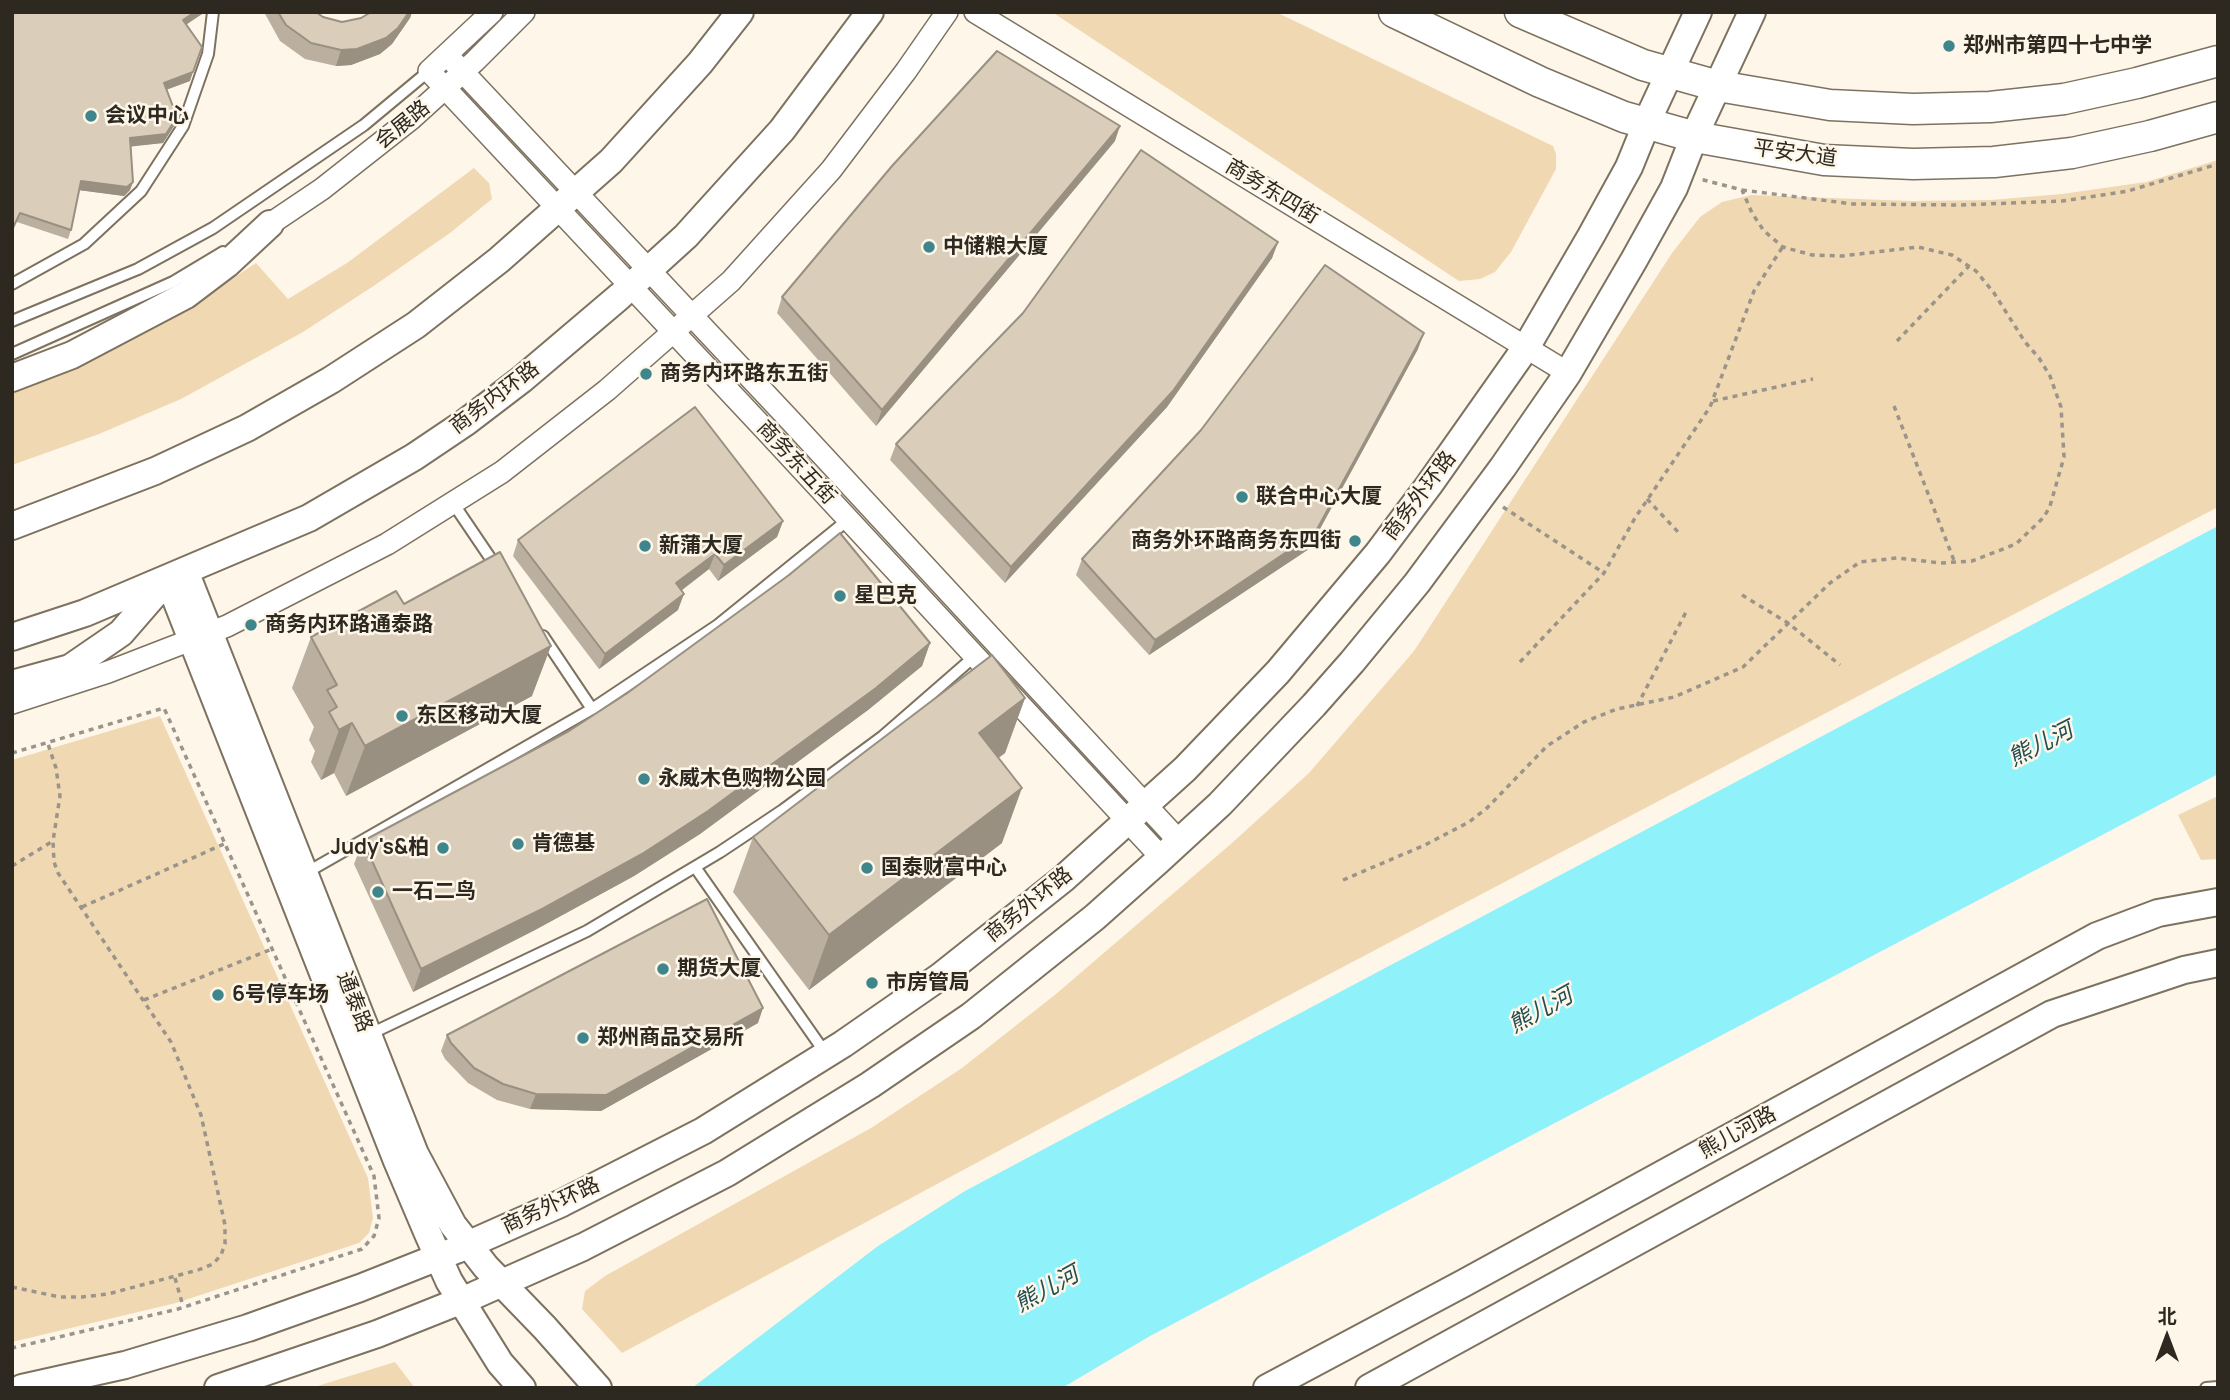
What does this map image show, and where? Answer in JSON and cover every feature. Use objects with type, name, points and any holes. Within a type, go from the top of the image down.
[{"type":"main road","name":"平安大道","points":[[1394,12],[1540,82],[1624,117],[1695,137],[1824,160],[1994,162],[2072,153],[2150,136],[2218,117]]},
{"type":"main road","points":[[1520,12],[1643,65],[1718,86],[1830,105],[1913,109],[1990,107],[2064,99],[2218,61]]},
{"type":"street","name":"会展路","points":[[429,71],[492,12]]},
{"type":"street","name":"会展路","points":[[270,224],[322,189],[411,120],[524,12]]},
{"type":"street","points":[[12,526],[93,496],[247,428],[331,380],[416,325],[499,260],[568,201],[649,121],[740,12]]},
{"type":"street","name":"商务内环路","points":[[12,637],[85,613],[309,518],[414,457],[466,422],[522,380],[695,227],[782,130],[870,12]]},
{"type":"street","points":[[12,703],[108,672],[200,636],[339,570],[502,472],[607,390],[731,281],[831,170],[947,12]]},
{"type":"street","name":"商务东四街","points":[[975,12],[1569,373]]},
{"type":"street","name":"商务外环路","points":[[22,1388],[125,1365],[248,1328],[439,1257],[562,1203],[702,1131],[826,1055],[941,976],[1063,879],[1137,813],[1226,727],[1315,630],[1429,485],[1527,346],[1604,213],[1629,167],[1698,12]]},
{"type":"street","points":[[218,1388],[377,1334],[462,1301],[583,1247],[727,1173],[870,1085],[971,1016],[1095,917],[1261,761],[1352,662],[1417,583],[1483,494],[1569,373],[1634,260],[1679,174],[1752,12]]},
{"type":"street","name":"商务东五街","points":[[447,55],[568,201],[640,278],[675,332],[975,656],[1137,813]]},
{"type":"street","name":"商务东五街","points":[[429,71],[568,201]]},
{"type":"street","points":[[12,377],[72,355],[186,295],[227,264],[270,224]]},
{"type":"street","name":"商务东五街","points":[[640,278],[692,316],[1170,849]]},
{"type":"street","points":[[12,684],[70,668],[121,634],[176,575]]},
{"type":"street","name":"通泰路","points":[[176,575],[397,1161],[439,1257],[462,1301],[500,1363],[522,1388]]},
{"type":"street","name":"通泰路","points":[[200,636],[304,874],[415,1154],[453,1225],[598,1388]]},
{"type":"street","name":"熊儿河路","points":[[1267,1388],[2097,936],[2158,913],[2218,902]]},
{"type":"street","points":[[1368,1388],[2052,1014],[2184,970],[2218,963]]},
{"type":"lane","points":[[12,284],[85,244],[141,191],[183,126],[208,54],[213,12]]},
{"type":"lane","points":[[12,321],[138,269],[213,228],[364,125],[429,71]]},
{"type":"lane","points":[[12,354],[173,282],[270,224]]},
{"type":"lane","points":[[453,503],[507,584]]},
{"type":"lane","points":[[304,874],[592,709],[718,625],[849,519]]},
{"type":"lane","points":[[538,629],[592,709]]},
{"type":"lane","points":[[368,1035],[587,931],[695,867],[783,810],[882,737],[975,656]]},
{"type":"lane","points":[[695,867],[826,1055]]},
{"type":"lane","points":[[2206,1388],[2218,1387]]},
{"type":"path","points":[[1679,174],[1742,190],[1853,204],[1961,205],[2062,201],[2128,191],[2218,164]]},
{"type":"path","points":[[1343,880],[1425,845],[1469,822],[1487,808],[1547,746],[1601,714],[1674,697],[1743,667],[1830,583],[1860,562],[1897,558],[1955,563],[1972,561],[2008,549],[2030,532],[2050,506],[2064,457],[2061,407],[2050,376],[1976,271],[1952,255],[1918,247],[1842,256],[1812,255],[1783,247],[1764,231],[1742,190]]},
{"type":"path","points":[[1520,662],[1604,573],[1647,499],[1713,401],[1754,291],[1783,247]]},
{"type":"path","points":[[1897,341],[1969,266]]},
{"type":"path","points":[[1713,401],[1813,379]]},
{"type":"path","points":[[1894,407],[1955,563]]},
{"type":"path","points":[[1483,494],[1604,573]]},
{"type":"path","points":[[1647,499],[1679,533]]},
{"type":"path","points":[[1742,595],[1788,623],[1840,665]]},
{"type":"path","points":[[1637,706],[1686,612]]},
{"type":"path","points":[[12,753],[164,708],[374,1176],[379,1219],[374,1237],[362,1249],[184,1307],[12,1348]]},
{"type":"path","points":[[12,1287],[60,1297],[108,1294],[175,1278],[213,1264],[221,1255],[225,1244],[225,1225],[201,1115],[171,1042],[58,873],[54,862],[53,841],[60,796],[56,768],[48,744]]},
{"type":"path","points":[[12,866],[53,841]]},
{"type":"path","points":[[81,907],[224,844]]},
{"type":"path","points":[[144,1000],[272,949]]},
{"type":"path","points":[[175,1278],[184,1307]]},
{"type":"shaded area","points":[[1052,12],[1276,12],[1553,146],[1556,169],[1511,252],[1495,272],[1480,279],[1459,281]]},
{"type":"shaded area","points":[[2218,160],[2218,507],[1282,999],[622,1353],[582,1309],[585,1291],[605,1276],[871,1128],[962,1068],[1056,994],[1309,773],[1414,651],[1672,253],[1700,217],[1722,202],[1751,195],[1911,201],[1991,200],[2062,194],[2146,182]]},
{"type":"shaded area","points":[[474,168],[489,183],[492,199],[450,233],[303,332],[181,399],[99,434],[12,465],[12,386],[189,307],[256,263],[288,299],[347,263]]},
{"type":"shaded area","points":[[160,716],[368,1178],[373,1218],[369,1233],[359,1243],[176,1303],[12,1342],[12,760]]},
{"type":"shaded area","points":[[2218,796],[2218,859],[2201,860],[2178,815]]},
{"type":"shaded area","points":[[395,1362],[415,1388],[311,1388]]},
{"type":"water","name":"熊儿河","points":[[2218,526],[2218,774],[1150,1336],[1062,1388],[692,1388],[878,1246],[965,1191]]},
{"type":"building","name":"会议中心","points":[[12,12],[195,12],[183,20],[202,47],[193,72],[164,83],[177,117],[166,134],[130,138],[133,182],[127,187],[81,181],[71,230],[20,213],[12,230]]},
{"type":"building","points":[[278,12],[316,12],[323,17],[342,22],[361,18],[371,12],[409,12],[398,28],[386,38],[357,49],[341,50],[311,43],[286,25]]},
{"type":"building","name":"中储粮大厦","points":[[997,51],[1120,126],[882,410],[782,297],[892,166]]},
{"type":"building","points":[[1141,150],[1278,242],[1173,391],[1011,567],[896,444],[1023,313]]},
{"type":"building","name":"联合中心大厦","points":[[1325,265],[1424,333],[1315,533],[1155,640],[1082,559],[1201,430]]},
{"type":"building","name":"新蒲大厦","points":[[695,407],[783,521],[724,565],[715,554],[676,583],[684,594],[605,654],[518,540]]},
{"type":"building","name":"永威木色购物公园","points":[[840,533],[930,643],[876,688],[708,811],[642,854],[544,908],[421,969],[363,841],[569,731],[626,694],[789,575]]},
{"type":"building","points":[[500,552],[551,646],[365,746],[352,723],[339,730],[329,712],[337,707],[327,690],[337,685],[311,637],[396,591],[404,604]]},
{"type":"building","name":"国泰财富中心","points":[[992,655],[1025,698],[979,733],[1022,788],[829,935],[753,837]]},
{"type":"building","name":"期货大厦","points":[[707,899],[763,1008],[606,1095],[536,1094],[503,1084],[474,1068],[451,1043],[447,1035]]},
{"type":"place","name":"郑州市第四十七中学","points":[[1949,46]]},
{"type":"place","name":"会议中心","points":[[91,116]]},
{"type":"place","name":"中储粮大厦","points":[[929,247]]},
{"type":"place","name":"商务内环路东五街","points":[[646,374]]},
{"type":"place","name":"联合中心大厦","points":[[1242,497]]},
{"type":"place","name":"商务外环路商务东四街","points":[[1355,541]]},
{"type":"place","name":"新蒲大厦","points":[[645,546]]},
{"type":"place","name":"星巴克","points":[[840,596]]},
{"type":"place","name":"商务内环路通泰路","points":[[251,625]]},
{"type":"place","name":"东区移动大厦","points":[[402,716]]},
{"type":"place","name":"永威木色购物公园","points":[[644,779]]},
{"type":"place","name":"肯德基","points":[[518,844]]},
{"type":"place","name":"Judy's&柏","points":[[443,848]]},
{"type":"place","name":"国泰财富中心","points":[[867,868]]},
{"type":"place","name":"一石二鸟","points":[[378,892]]},
{"type":"place","name":"期货大厦","points":[[663,969]]},
{"type":"place","name":"市房管局","points":[[872,983]]},
{"type":"place","name":"6号停车场","points":[[218,995]]},
{"type":"place","name":"郑州商品交易所","points":[[583,1038]]}]
